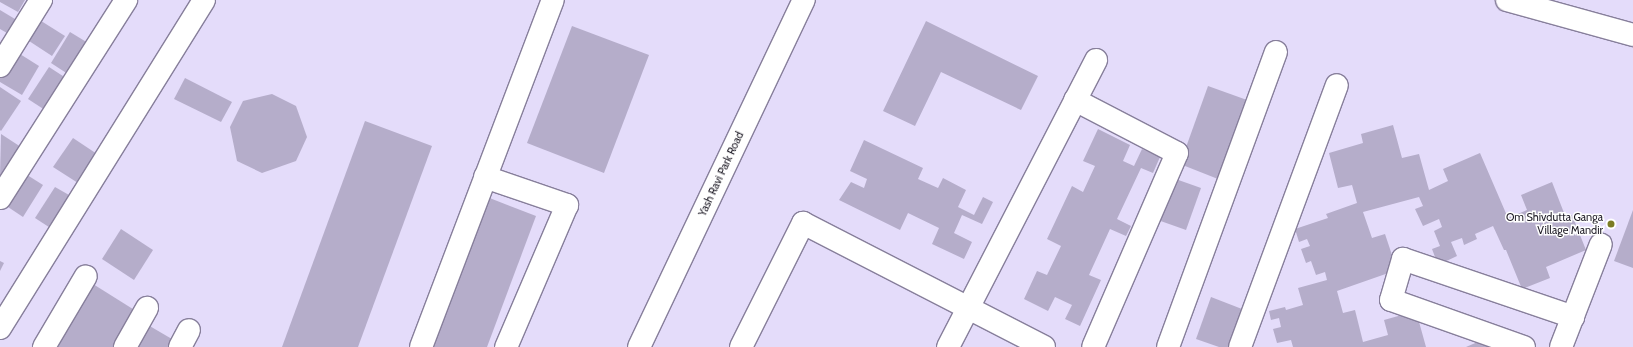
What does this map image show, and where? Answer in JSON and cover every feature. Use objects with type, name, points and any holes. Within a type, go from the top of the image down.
[{"type":"street","points":[[0,66],[41,0]]},
{"type":"street","points":[[0,198],[126,0]]},
{"type":"street","points":[[0,328],[204,0]]},
{"type":"street","points":[[421,347],[552,0]]},
{"type":"street","name":"Yash Ravi Park Road","points":[[638,347],[804,0]]},
{"type":"street","points":[[1507,0],[1633,35]]},
{"type":"street","points":[[1168,347],[1276,52]]},
{"type":"street","points":[[948,347],[1096,60]]},
{"type":"street","points":[[1240,347],[1337,85]]},
{"type":"street","points":[[1075,100],[1177,153],[1093,347]]},
{"type":"street","points":[[486,177],[567,205],[506,347]]},
{"type":"street","points":[[741,347],[803,223],[1044,347]]},
{"type":"street","points":[[1561,347],[1601,244]]},
{"type":"street","points":[[1524,347],[1391,300],[1403,259],[1573,316]]},
{"type":"street","points":[[44,347],[86,276]]},
{"type":"street","points":[[125,347],[147,308]]},
{"type":"building","points":[[0,0],[25,0],[18,12],[0,2]]},
{"type":"building","points":[[0,10],[15,19],[7,33],[0,29]]},
{"type":"building","points":[[38,19],[65,36],[52,56],[26,39]]},
{"type":"building","points":[[926,21],[1038,76],[1021,110],[941,72],[915,126],[883,111]]},
{"type":"building","points":[[572,26],[649,55],[604,173],[527,143]]},
{"type":"building","points":[[70,32],[93,46],[74,78],[51,63]]},
{"type":"building","points":[[12,49],[39,66],[22,95],[0,82],[0,68]]},
{"type":"building","points":[[49,67],[69,80],[48,112],[28,99]]},
{"type":"building","points":[[185,78],[232,102],[221,122],[174,99]]},
{"type":"building","points":[[1208,86],[1247,100],[1218,179],[1180,164]]},
{"type":"building","points":[[0,87],[21,101],[1,131],[0,130]]},
{"type":"building","points":[[272,94],[296,106],[307,137],[296,161],[262,173],[237,161],[230,127],[243,101]]},
{"type":"building","points":[[365,121],[432,146],[358,347],[282,347]]},
{"type":"building","points":[[1393,125],[1402,158],[1419,154],[1429,190],[1448,181],[1443,169],[1480,153],[1508,218],[1527,210],[1521,195],[1552,182],[1566,218],[1572,215],[1586,250],[1546,267],[1550,278],[1522,289],[1506,250],[1504,250],[1493,226],[1475,234],[1477,239],[1464,245],[1462,238],[1451,242],[1457,256],[1438,265],[1432,249],[1440,246],[1434,231],[1442,227],[1439,219],[1423,226],[1415,209],[1423,206],[1419,197],[1363,212],[1372,238],[1385,234],[1397,270],[1337,291],[1343,313],[1355,310],[1363,342],[1388,335],[1384,320],[1416,311],[1426,347],[1293,347],[1291,340],[1277,343],[1273,329],[1281,327],[1279,318],[1271,320],[1269,311],[1285,307],[1286,310],[1303,305],[1298,288],[1327,280],[1325,272],[1316,275],[1311,261],[1306,263],[1301,249],[1310,246],[1307,239],[1299,242],[1295,229],[1328,218],[1326,214],[1357,203],[1352,185],[1338,188],[1329,153],[1363,143],[1361,134]]},
{"type":"building","points":[[1098,129],[1130,145],[1123,161],[1134,166],[1142,149],[1160,157],[1153,173],[1141,168],[1117,219],[1131,226],[1126,236],[1110,229],[1089,275],[1101,280],[1080,326],[1065,319],[1072,305],[1055,297],[1048,311],[1024,299],[1037,271],[1047,275],[1061,246],[1047,239],[1072,186],[1083,192],[1095,166],[1083,161]]},
{"type":"building","points":[[1,134],[24,149],[5,179],[0,176]]},
{"type":"building","points":[[73,138],[97,154],[78,183],[53,167]]},
{"type":"building","points":[[864,140],[923,168],[918,179],[938,188],[943,178],[966,190],[958,207],[974,215],[983,197],[993,202],[982,224],[962,215],[954,233],[972,242],[964,259],[932,244],[939,228],[908,213],[900,230],[839,200],[851,182],[864,188],[867,179],[850,171]]},
{"type":"building","points":[[24,173],[43,185],[23,217],[5,205]]},
{"type":"building","points":[[1170,177],[1201,188],[1186,230],[1155,219]]},
{"type":"building","points":[[55,187],[76,199],[55,231],[35,218]]},
{"type":"building","points":[[487,197],[536,216],[487,347],[433,347]]},
{"type":"building","points":[[1633,210],[1633,268],[1614,261]]},
{"type":"building","points":[[121,229],[153,250],[134,280],[102,259]]},
{"type":"building","points":[[0,261],[4,263],[0,271]]},
{"type":"building","points":[[93,284],[136,311],[113,347],[57,347]]},
{"type":"building","points":[[1211,297],[1242,309],[1229,347],[1219,347],[1196,339]]},
{"type":"building","points":[[148,325],[177,342],[174,347],[136,347]]},
{"type":"building","points":[[1487,338],[1491,347],[1466,347]]},
{"type":"place","name":"Om Shivdutta Ganga Village Mandir","points":[[1611,224]]}]
